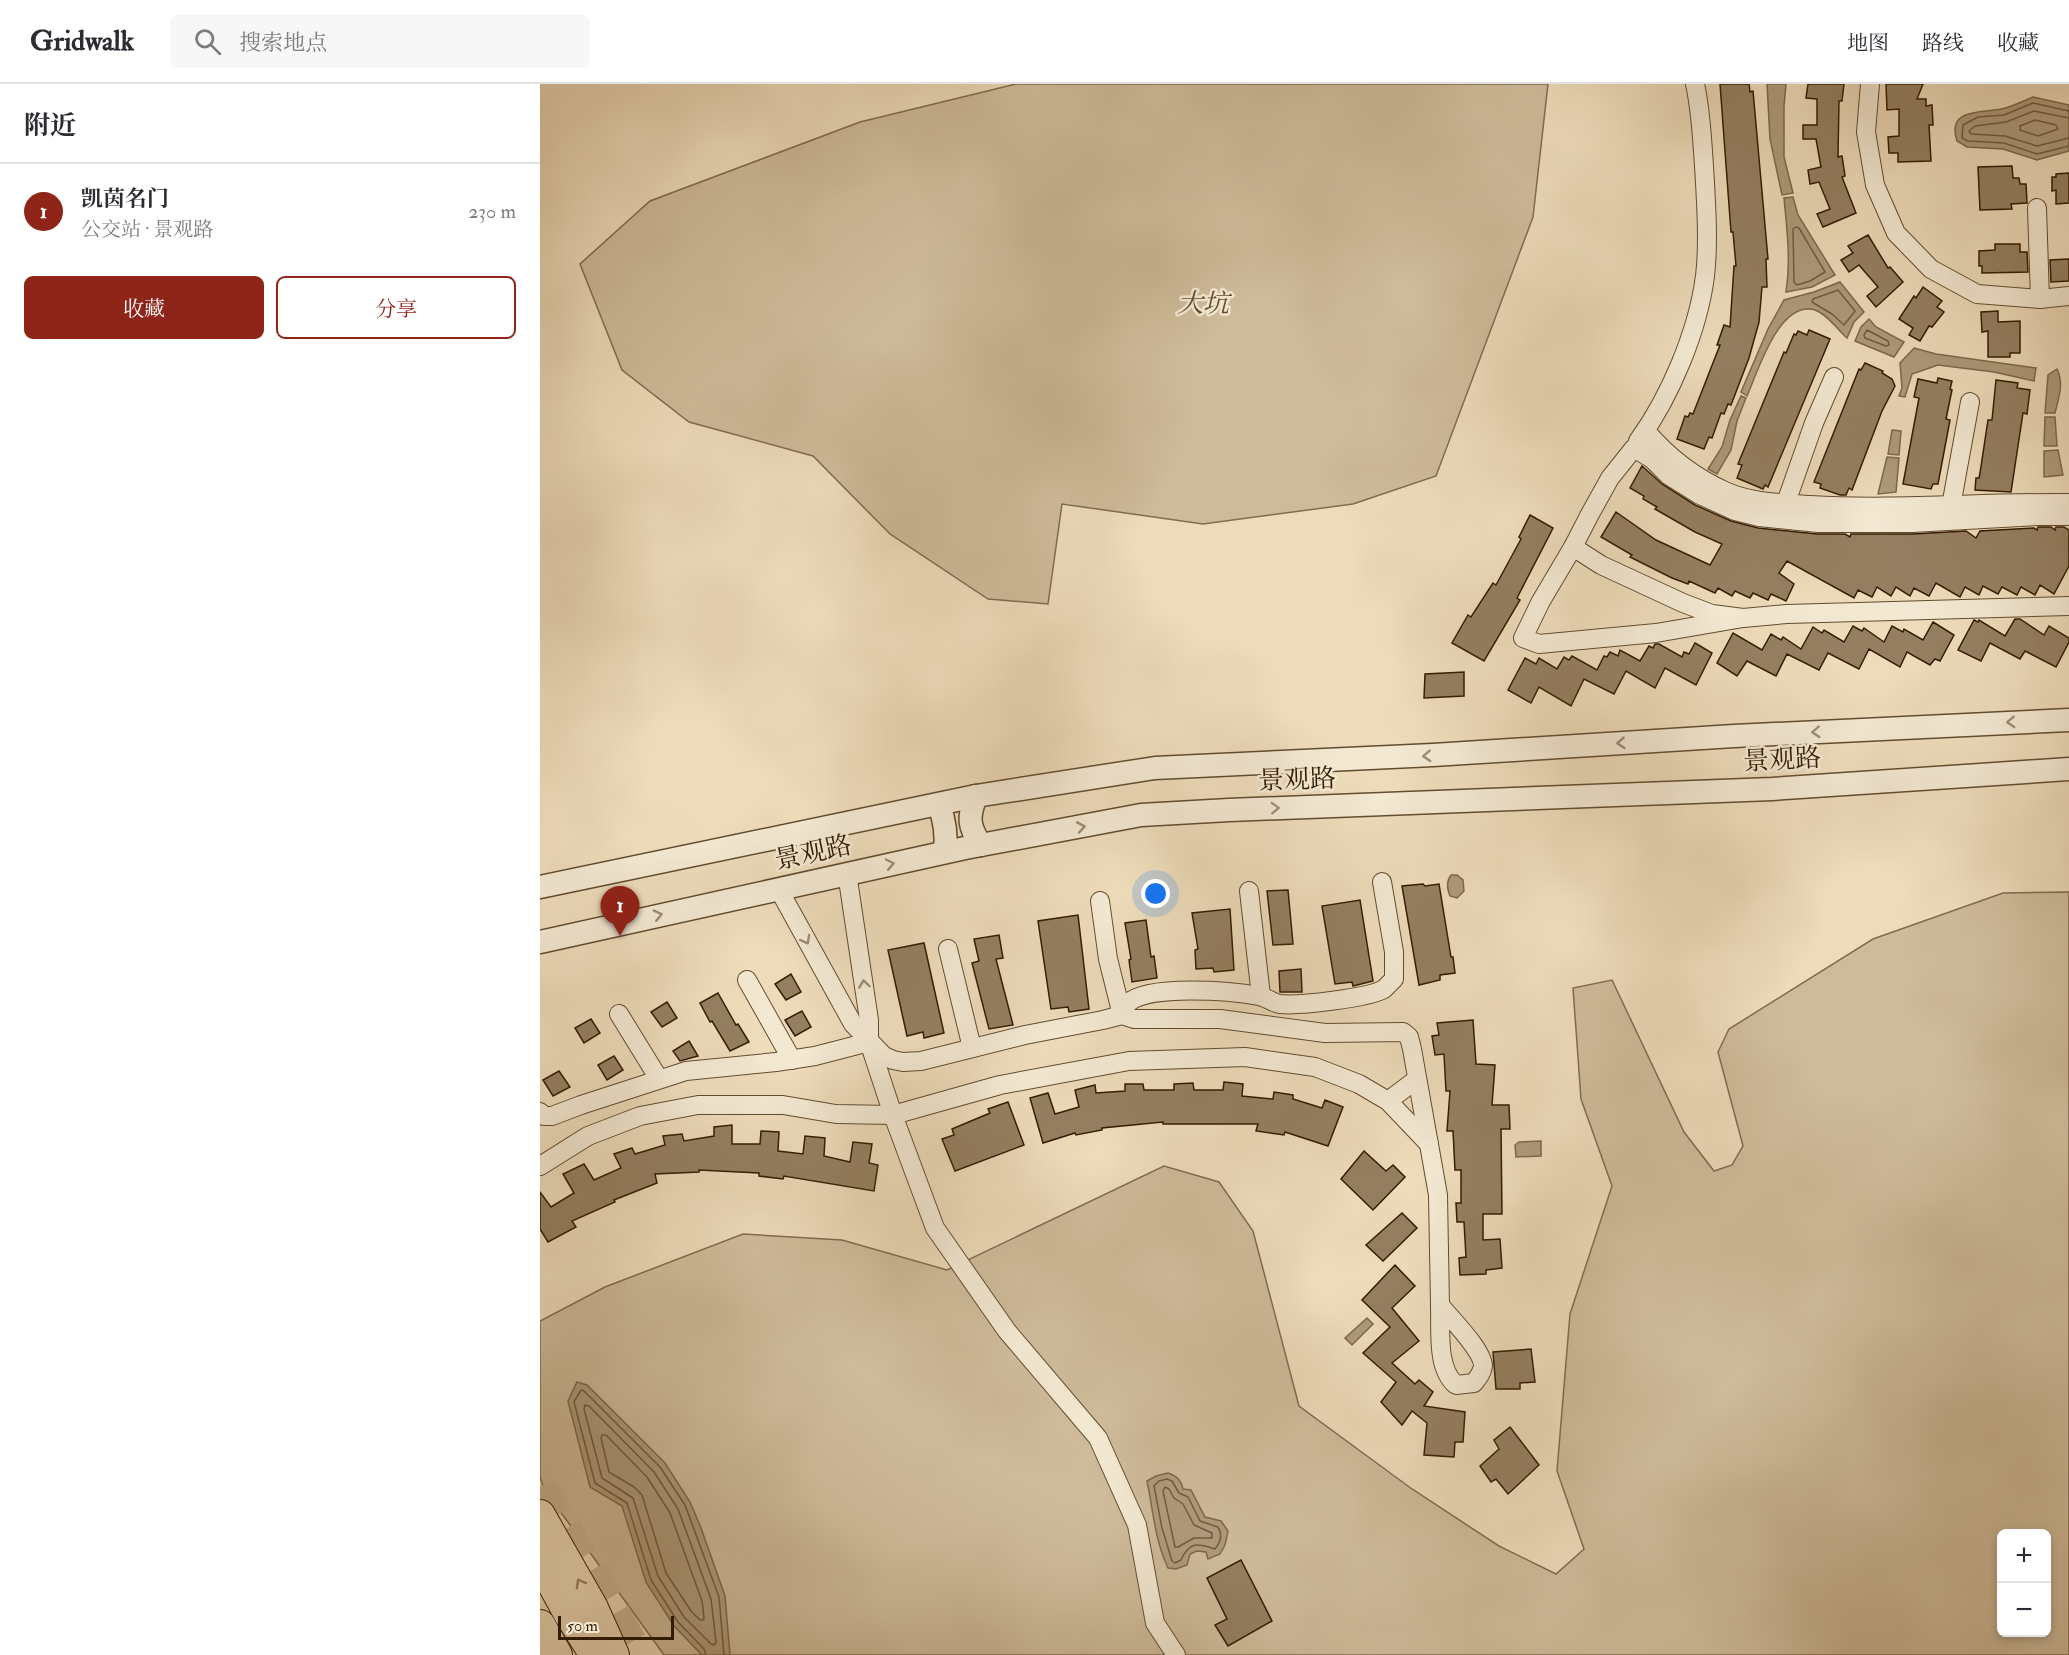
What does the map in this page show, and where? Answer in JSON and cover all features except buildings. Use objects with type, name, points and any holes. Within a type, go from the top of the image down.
[{"type":"highway","points":[[540,1515],[593,1608],[600,1652]]},
{"type":"highway","points":[[540,1561],[568,1614],[600,1652]]},
{"type":"highway","points":[[540,1625],[557,1655]]},
{"type":"street","points":[[1695,84],[1701,112],[1706,199],[1705,275],[1698,309],[1674,378],[1661,406],[1634,448],[1610,478],[1573,548],[1541,601],[1523,638],[1539,644],[1656,633],[1743,618],[1787,614],[2069,606]]},
{"type":"street","points":[[1870,84],[1866,132],[1875,185],[1896,233],[1931,269],[1977,294],[2040,299],[2069,296]]},
{"type":"street","points":[[2037,208],[2040,299]]},
{"type":"street","points":[[1783,511],[1814,423],[1834,377]]},
{"type":"street","points":[[1952,513],[1970,402]]},
{"type":"street","points":[[1646,431],[1660,448],[1686,469],[1726,492],[1818,523],[1912,522],[1952,513],[2069,503]]},
{"type":"street","points":[[1634,448],[1652,459],[1668,475],[1700,495],[1735,511],[1759,517],[1783,511]]},
{"type":"street","points":[[1952,513],[2069,516]]},
{"type":"street","points":[[1573,548],[1601,566],[1683,603],[1712,614],[1743,618]]},
{"type":"street","points":[[540,887],[976,796],[1155,768],[1433,756],[1734,736],[2069,720]]},
{"type":"street","name":"景观路","points":[[540,942],[945,852],[1142,816],[1229,810],[1772,789],[2069,769]]},
{"type":"street","points":[[976,796],[970,811],[970,822],[973,833],[981,845]]},
{"type":"street","points":[[939,805],[946,828],[945,852]]},
{"type":"street","points":[[848,873],[869,1020],[869,1042],[935,1228],[1007,1331],[1098,1438],[1137,1525],[1155,1623],[1176,1655]]},
{"type":"street","points":[[1122,1015],[1128,1003],[1153,994],[1196,989],[1261,996],[1279,1004],[1323,1002],[1355,997],[1383,989],[1394,979],[1394,952],[1382,882]]},
{"type":"street","points":[[778,888],[853,1024],[884,1056],[893,1060],[921,1061],[1122,1015],[1134,1019],[1221,1018],[1325,1033],[1403,1032],[1409,1037],[1438,1195],[1440,1305]]},
{"type":"street","points":[[1249,891],[1261,996]]},
{"type":"street","points":[[1101,901],[1108,959],[1122,1015]]},
{"type":"street","points":[[948,949],[972,1048]]},
{"type":"street","points":[[747,980],[792,1060]]},
{"type":"street","points":[[619,1014],[659,1079]]},
{"type":"street","points":[[540,1112],[544,1116],[552,1116],[686,1071],[792,1060],[869,1042]]},
{"type":"street","points":[[540,1166],[588,1136],[640,1116],[698,1105],[783,1105],[836,1114],[893,1115],[1000,1085],[1129,1061],[1233,1057],[1315,1067],[1359,1084],[1388,1101],[1429,1144]]},
{"type":"street","points":[[1388,1101],[1417,1079]]},
{"type":"green space","name":"大坑","points":[[1016,84],[1548,84],[1533,217],[1436,476],[1353,504],[1203,524],[1062,504],[1048,604],[988,599],[890,534],[813,456],[689,422],[622,370],[580,264],[650,201],[860,122]]},
{"type":"green space","points":[[2069,892],[2069,1655],[664,1655],[544,1489],[540,1477],[540,1321],[605,1287],[743,1234],[842,1240],[947,1270],[1164,1166],[1219,1182],[1253,1231],[1299,1406],[1412,1489],[1499,1546],[1556,1574],[1584,1549],[1557,1471],[1570,1314],[1612,1186],[1581,1099],[1573,988],[1612,980],[1684,1132],[1714,1171],[1732,1165],[1743,1146],[1718,1052],[1729,1029],[1873,939],[2003,893]]},
{"type":"water","points":[[1767,84],[1786,84],[1784,157],[1793,193],[1782,195],[1770,139]]},
{"type":"water","points":[[2033,97],[2069,105],[2069,151],[2037,160],[2003,149],[1967,147],[1957,141],[1955,130],[1961,117],[1976,112],[2005,108]]},
{"type":"water","points":[[1793,197],[1798,215],[1835,275],[1812,287],[1786,292],[1788,257],[1784,198]]},
{"type":"water","points":[[1840,282],[1864,312],[1854,322],[1847,338],[1819,312],[1802,310],[1791,316],[1781,326],[1764,355],[1747,396],[1741,392],[1768,329],[1784,300]]},
{"type":"water","points":[[1869,319],[1876,327],[1904,342],[1894,357],[1855,341],[1861,327]]},
{"type":"water","points":[[1914,348],[1936,354],[2036,368],[2034,381],[1994,372],[1938,365],[1912,374],[1905,397],[1899,396],[1902,388],[1900,363]]},
{"type":"water","points":[[2057,369],[2060,385],[2055,413],[2045,413],[2048,375]]},
{"type":"water","points":[[1741,396],[1746,398],[1737,421],[1731,450],[1717,474],[1708,469],[1722,447],[1730,420]]},
{"type":"water","points":[[2045,417],[2055,417],[2057,446],[2044,446]]},
{"type":"water","points":[[1892,430],[1901,431],[1899,455],[1888,454]]},
{"type":"water","points":[[2058,450],[2063,475],[2044,477],[2044,451]]},
{"type":"water","points":[[1887,457],[1899,458],[1896,492],[1878,494]]},
{"type":"water","points":[[1451,875],[1457,875],[1463,880],[1464,891],[1457,898],[1450,896],[1448,890]]},
{"type":"water","points":[[1541,1141],[1541,1156],[1516,1157],[1515,1145],[1519,1142]]},
{"type":"water","points":[[1367,1318],[1373,1324],[1352,1345],[1345,1338]]},
{"type":"water","points":[[577,1382],[587,1385],[665,1463],[690,1502],[725,1596],[730,1655],[702,1655],[674,1626],[646,1582],[622,1506],[590,1487],[568,1401]]},
{"type":"water","points":[[1168,1473],[1178,1479],[1183,1489],[1191,1490],[1205,1517],[1221,1521],[1228,1531],[1220,1554],[1208,1559],[1206,1552],[1197,1551],[1190,1554],[1187,1565],[1176,1569],[1168,1568],[1160,1547],[1147,1481]]},
{"type":"tunnel","points":[[540,1487],[638,1655]]},
{"type":"place","name":"凯茵名门","points":[[620,936]]}]
